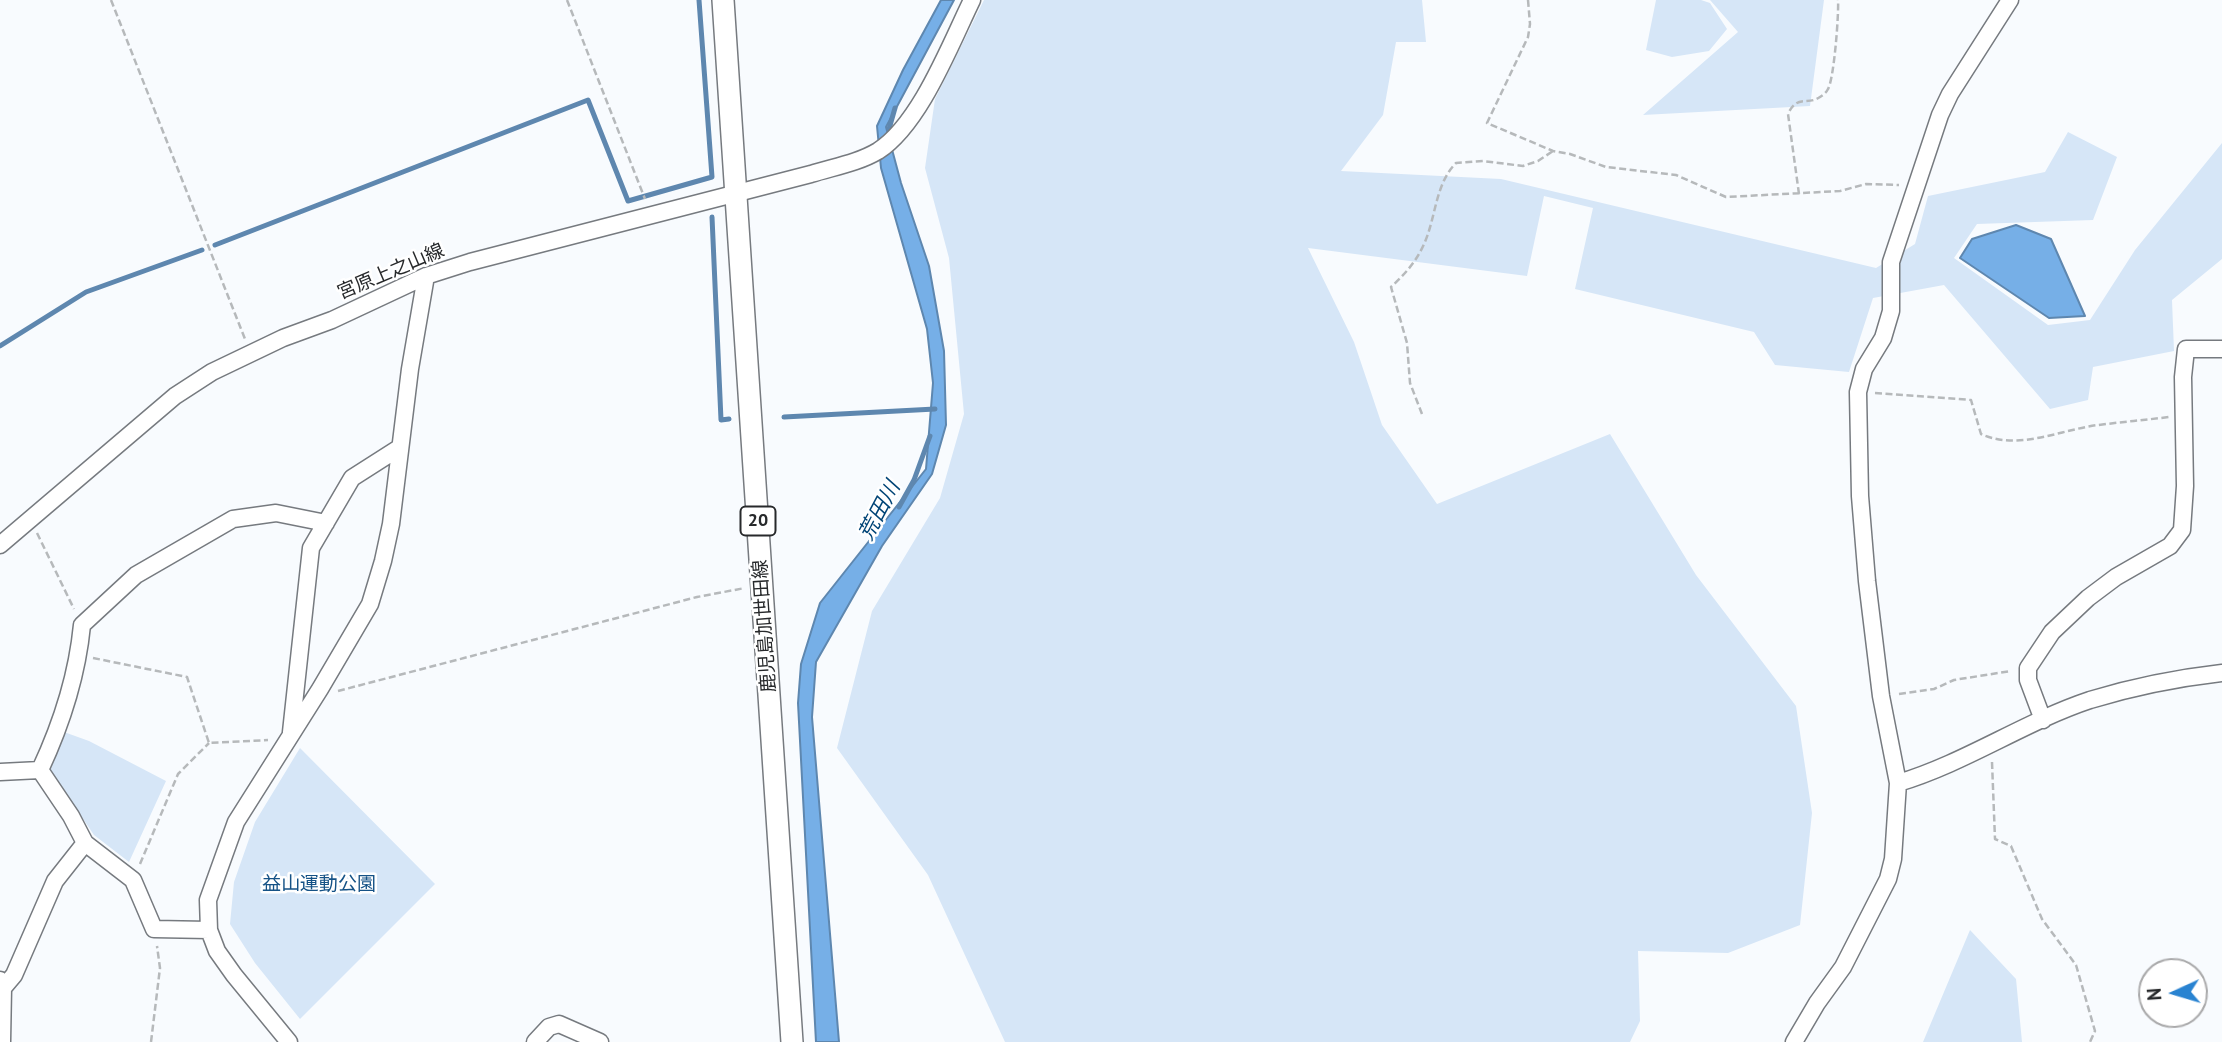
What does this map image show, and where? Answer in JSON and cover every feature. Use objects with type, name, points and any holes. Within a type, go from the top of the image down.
[{"type":"main road","name":"鹿児島加世田線","points":[[723,0],[792,1042]]},
{"type":"street","name":"宮原上之山線","points":[[0,545],[175,396],[212,372],[283,338],[332,320],[426,276],[470,262],[855,161],[877,151],[894,138],[918,109],[972,0]]},
{"type":"street","points":[[1794,1042],[1843,967],[1888,879],[1893,859],[1898,783],[1881,696],[1867,581],[1860,496],[1858,392],[1864,369],[1883,338],[1891,311],[1891,262],[1940,116],[1950,94],[2010,0]]},
{"type":"street","points":[[289,1042],[217,951],[209,930],[208,900],[236,822],[370,604],[391,524],[399,448],[426,276]]},
{"type":"street","points":[[2043,720],[2028,680],[2028,668],[2052,632],[2088,598],[2116,577],[2170,546],[2178,537],[2184,518],[2183,416],[2186,349],[2222,349]]},
{"type":"street","points":[[290,738],[311,548],[352,478],[399,448]]},
{"type":"street","points":[[40,770],[60,727],[79,656],[82,625],[136,575],[233,519],[276,513],[326,523]]},
{"type":"street","points":[[1898,783],[1937,771],[2089,701],[2192,676],[2222,673]]},
{"type":"street","points":[[40,770],[71,816],[85,843],[133,880],[153,929],[209,930]]},
{"type":"street","points":[[0,772],[40,770]]},
{"type":"street","points":[[2,1042],[2,984],[14,975],[55,881],[85,843]]},
{"type":"street","points":[[535,1042],[549,1027],[559,1024],[600,1042]]},
{"type":"path","points":[[111,0],[250,353]]},
{"type":"path","points":[[567,0],[643,192]]},
{"type":"path","points":[[1528,0],[1528,37],[1487,124],[1553,151],[1606,167],[1676,175],[1726,197],[1840,191],[1866,184],[1917,186]]},
{"type":"path","points":[[1800,194],[1788,114],[1792,105],[1802,100],[1818,99],[1829,89],[1838,0]]},
{"type":"path","points":[[1422,414],[1410,383],[1406,343],[1391,288],[1408,271],[1425,243],[1446,173],[1455,163],[1483,162],[1523,166],[1538,161],[1553,151]]},
{"type":"path","points":[[1858,392],[1970,400],[1981,434],[1995,440],[2031,440],[2097,425],[2183,416]]},
{"type":"path","points":[[30,518],[82,625]]},
{"type":"path","points":[[320,689],[340,691],[697,597],[734,589],[762,587]]},
{"type":"path","points":[[79,656],[187,677],[209,743]]},
{"type":"path","points":[[1881,696],[1934,689],[1955,680],[2028,668]]},
{"type":"path","points":[[133,880],[178,774],[209,743],[290,738]]},
{"type":"path","points":[[1991,744],[1995,839],[2011,846],[2042,919],[2076,965],[2095,1031],[2090,1042]]},
{"type":"path","points":[[151,1042],[160,968],[153,929]]},
{"type":"green space","points":[[984,0],[1422,0],[1426,42],[1396,42],[1383,115],[1341,171],[1501,179],[1876,268],[1915,244],[1928,196],[2045,172],[2068,132],[2117,157],[2093,220],[1977,224],[1954,258],[2048,325],[2090,320],[2135,250],[2222,143],[2222,259],[2172,300],[2174,351],[2093,367],[2088,400],[2050,409],[1944,285],[1873,298],[1849,372],[1775,365],[1754,332],[1575,289],[1593,208],[1544,196],[1527,276],[1308,248],[1354,342],[1382,425],[1437,504],[1610,434],[1696,575],[1796,706],[1812,813],[1800,925],[1728,953],[1638,951],[1640,1021],[1630,1042],[1005,1042],[928,875],[837,748],[872,611],[940,498],[964,414],[949,258],[925,168],[935,99]]},
{"type":"green space","points":[[1656,0],[1701,0],[1710,3],[1727,29],[1709,51],[1672,57],[1646,50]]},
{"type":"green space","points":[[1710,0],[1824,0],[1810,106],[1643,115],[1738,32]]},
{"type":"green space","points":[[64,732],[89,741],[166,781],[129,862],[94,835],[47,766]]},
{"type":"green space","name":"益山運動公園","points":[[300,748],[435,884],[300,1019],[255,963],[230,924],[234,882],[255,822]]},
{"type":"green space","points":[[1970,930],[2016,979],[2022,1042],[1923,1042]]},
{"type":"water","points":[[941,0],[954,0],[886,127],[901,183],[929,266],[944,351],[946,425],[932,474],[882,546],[816,662],[812,717],[839,1042],[816,1042],[798,703],[801,664],[820,603],[926,469],[933,383],[927,329],[881,168],[877,126],[903,70]]},
{"type":"water","points":[[2016,225],[2051,239],[2085,316],[2049,318],[1960,258],[1972,239]]},
{"type":"waterway","points":[[215,245],[588,100],[628,201],[712,177],[699,0]]},
{"type":"waterway","name":"荒田川","points":[[890,136],[889,129],[895,108]]},
{"type":"waterway","points":[[712,217],[721,420],[729,419]]},
{"type":"waterway","points":[[0,346],[86,292],[202,250]]},
{"type":"waterway","points":[[784,417],[935,409]]},
{"type":"waterway","name":"荒田川","points":[[899,507],[914,480],[930,436]]}]
